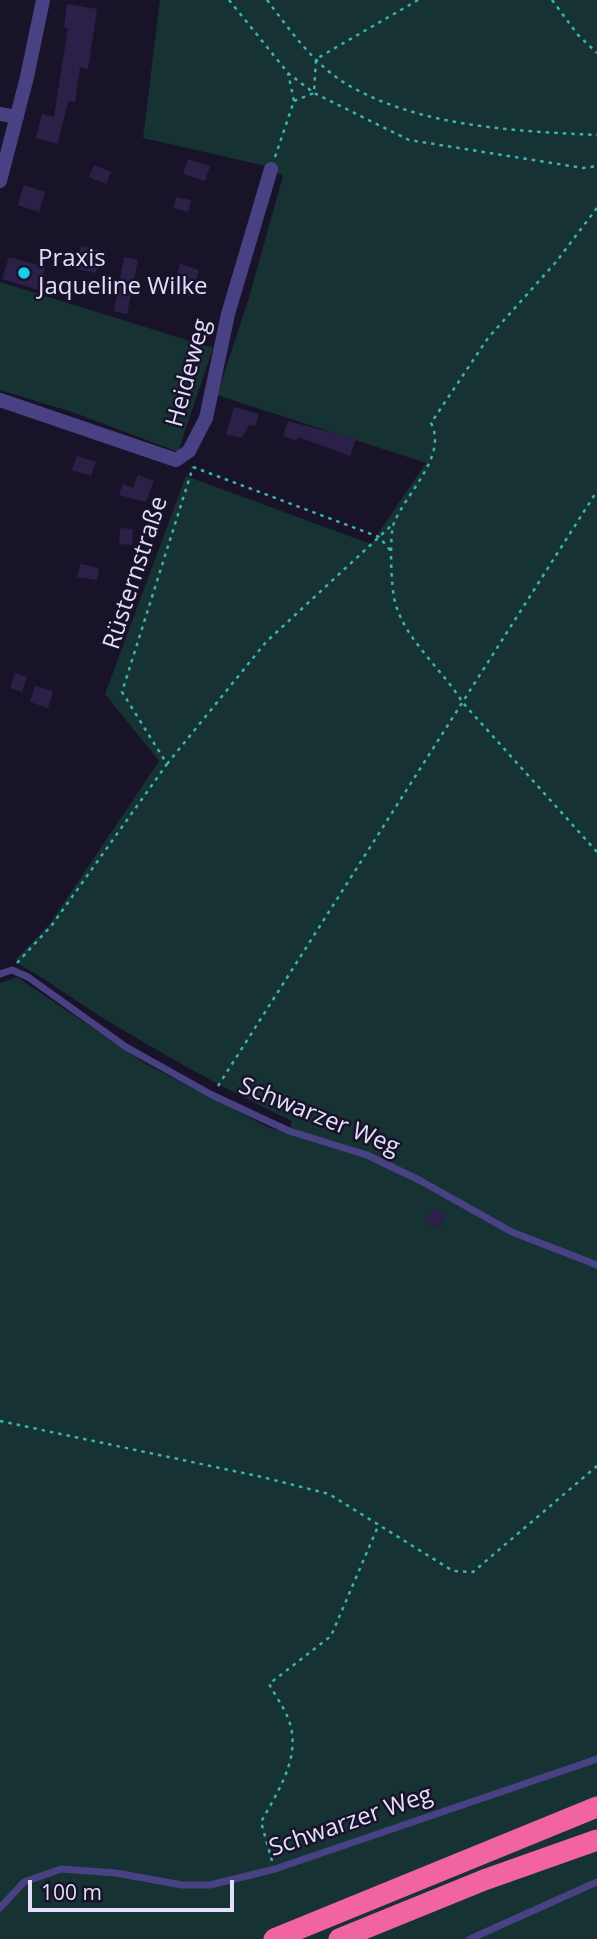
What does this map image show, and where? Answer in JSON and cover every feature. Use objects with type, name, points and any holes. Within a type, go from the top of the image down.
[{"type":"highway","points":[[274,1939],[597,1807]]},
{"type":"highway","points":[[339,1939],[484,1880],[597,1840]]},
{"type":"street","points":[[0,181],[43,0]]},
{"type":"street","points":[[0,114],[17,117]]},
{"type":"street","name":"Heideweg","points":[[176,460],[189,451],[206,418],[228,314],[271,169]]},
{"type":"street","points":[[0,400],[176,460]]},
{"type":"lane","name":"Schwarzer Weg","points":[[12,970],[29,977],[126,1047],[212,1095],[289,1131],[368,1156],[421,1181],[512,1232],[597,1265]]},
{"type":"lane","points":[[0,974],[12,970]]},
{"type":"lane","name":"Schwarzer Weg","points":[[0,1908],[24,1882],[61,1869],[116,1873],[182,1885],[210,1885],[275,1870],[597,1759]]},
{"type":"lane","points":[[470,1939],[597,1882]]},
{"type":"path","points":[[229,0],[288,74],[314,93],[409,140],[583,168],[597,166]]},
{"type":"path","points":[[267,0],[316,59],[346,84],[399,109],[518,131],[597,135]]},
{"type":"path","points":[[316,59],[418,0]]},
{"type":"path","points":[[552,0],[578,35],[597,52]]},
{"type":"path","points":[[314,93],[316,59]]},
{"type":"path","points":[[271,169],[294,101],[288,74]]},
{"type":"path","points":[[294,101],[314,93]]},
{"type":"path","points":[[12,970],[52,925],[167,764],[266,642],[392,525],[430,463],[436,433],[430,423],[488,338],[556,262],[597,208]]},
{"type":"path","points":[[176,460],[379,537],[390,551]]},
{"type":"path","name":"Rüsternstraße","points":[[167,764],[121,692],[193,467]]},
{"type":"path","points":[[212,1095],[597,491]]},
{"type":"path","points":[[392,525],[394,540],[390,551],[395,602],[407,629],[463,703],[597,852]]},
{"type":"path","points":[[0,1422],[262,1476],[329,1494],[453,1571],[473,1572],[597,1466]]},
{"type":"path","points":[[275,1870],[261,1822],[288,1773],[292,1748],[289,1720],[269,1684],[331,1636],[379,1524]]},
{"type":"green space","points":[[160,0],[597,0],[597,1939],[0,1939],[0,983],[17,977],[146,1064],[268,1127],[288,1134],[292,1121],[147,1044],[19,964],[16,959],[49,925],[159,761],[105,694],[186,476],[371,544],[426,463],[217,395],[248,301],[283,176],[266,166],[143,138]]},
{"type":"green space","points":[[0,282],[213,348],[178,452],[75,413],[0,390]]},
{"type":"building","points":[[67,4],[97,9],[88,69],[80,67],[75,102],[68,101],[58,144],[36,138],[42,114],[54,117],[68,28],[64,27]]},
{"type":"building","points":[[188,159],[210,166],[205,181],[183,174]]},
{"type":"building","points":[[94,165],[111,172],[106,184],[89,177]]},
{"type":"building","points":[[24,185],[45,192],[39,212],[18,205]]},
{"type":"building","points":[[176,197],[191,200],[188,212],[173,208]]},
{"type":"building","points":[[81,246],[100,250],[96,273],[76,269]]},
{"type":"building","name":"Praxis Jaqueline Wilke","points":[[9,257],[45,267],[39,290],[2,279]]},
{"type":"building","points":[[124,257],[138,260],[127,314],[114,311]]},
{"type":"building","points":[[180,264],[199,270],[191,297],[172,291]]},
{"type":"building","points":[[234,407],[259,414],[255,426],[249,425],[242,438],[226,434]]},
{"type":"building","points":[[288,421],[356,439],[350,456],[298,437],[297,441],[283,436]]},
{"type":"building","points":[[77,456],[96,462],[91,476],[72,470]]},
{"type":"building","points":[[138,475],[154,481],[146,502],[119,495],[123,484],[133,488]]},
{"type":"building","points":[[120,528],[133,529],[132,545],[119,544]]},
{"type":"building","points":[[80,564],[99,568],[97,580],[77,577]]},
{"type":"building","points":[[15,673],[27,677],[22,692],[10,688]]},
{"type":"building","points":[[35,686],[53,691],[48,708],[30,702]]},
{"type":"building","points":[[433,1208],[446,1215],[438,1229],[424,1222]]},
{"type":"place","name":"Praxis Jaqueline Wilke","points":[[24,273]]}]
